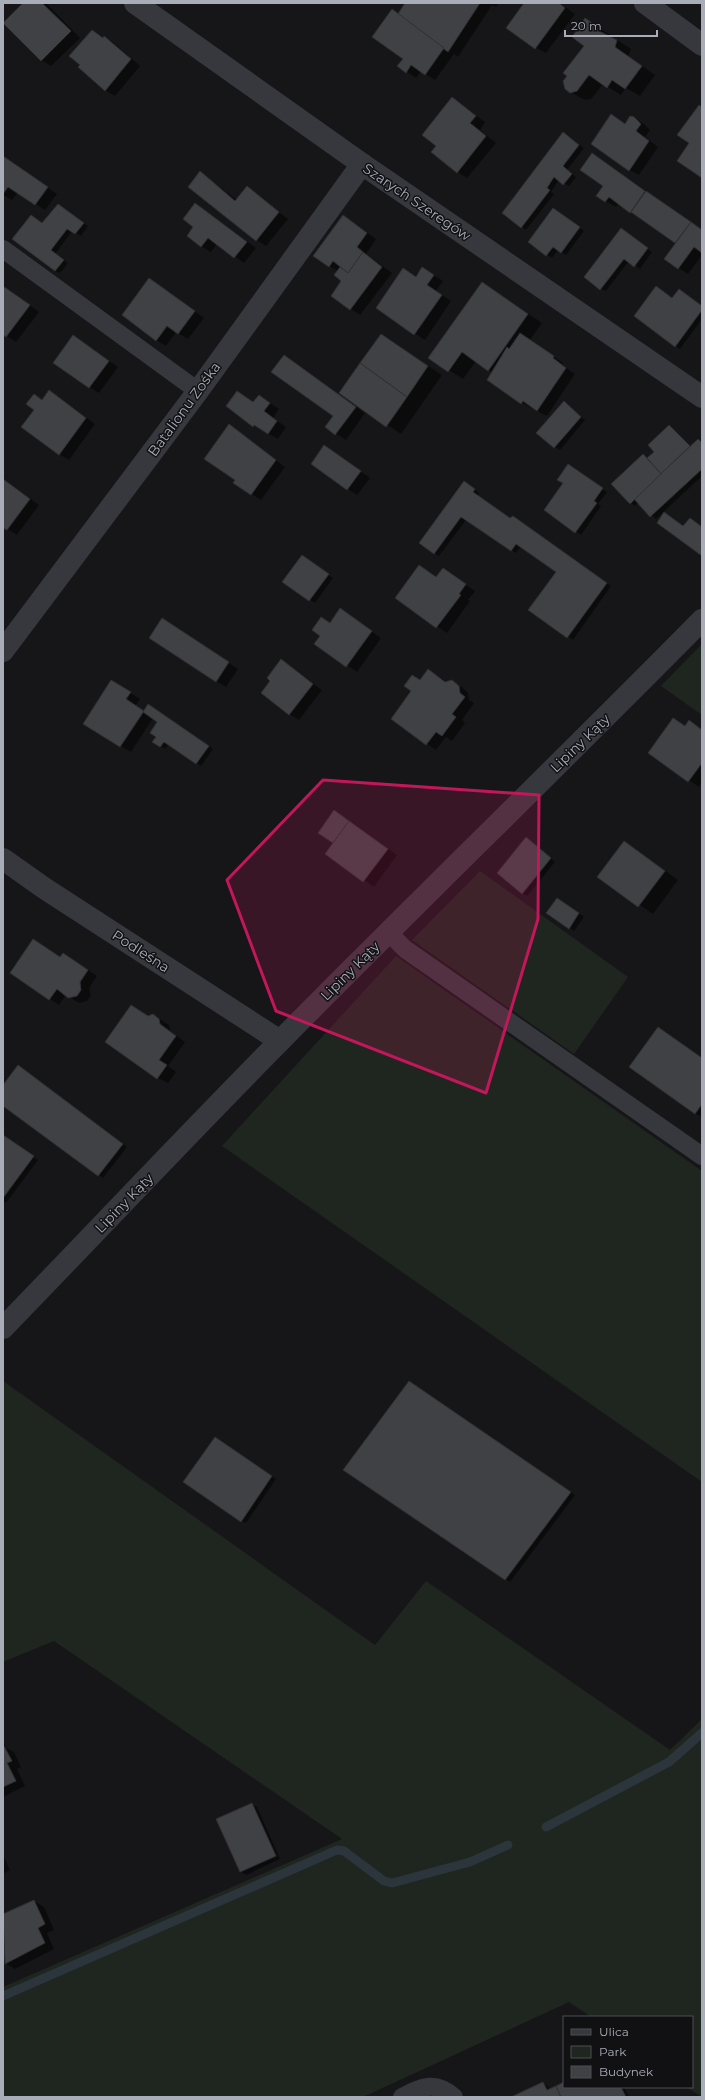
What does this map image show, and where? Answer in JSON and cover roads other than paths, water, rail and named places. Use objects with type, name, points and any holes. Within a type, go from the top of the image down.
[{"type":"street","name":"Szarych Szeregów","points":[[135,3],[362,164],[702,396]]},
{"type":"street","points":[[645,3],[702,45]]},
{"type":"street","name":"Batalionu Zośka","points":[[3,651],[198,391],[362,164]]},
{"type":"street","name":"Lipiny Kąty","points":[[3,1328],[280,1041],[388,932],[611,713],[702,620]]},
{"type":"street","name":"Podleśna","points":[[3,859],[50,892],[280,1041]]},
{"type":"lane","points":[[3,248],[198,391]]},
{"type":"lane","points":[[388,932],[405,949],[702,1156]]},
{"type":"lane","points":[[402,2097],[420,2088],[434,2086],[442,2088],[454,2097]]},
{"type":"waterway","points":[[546,1827],[669,1762],[702,1733]]},
{"type":"waterway","points":[[3,1996],[337,1850],[344,1851],[384,1881],[392,1883],[470,1862],[508,1845]]}]
